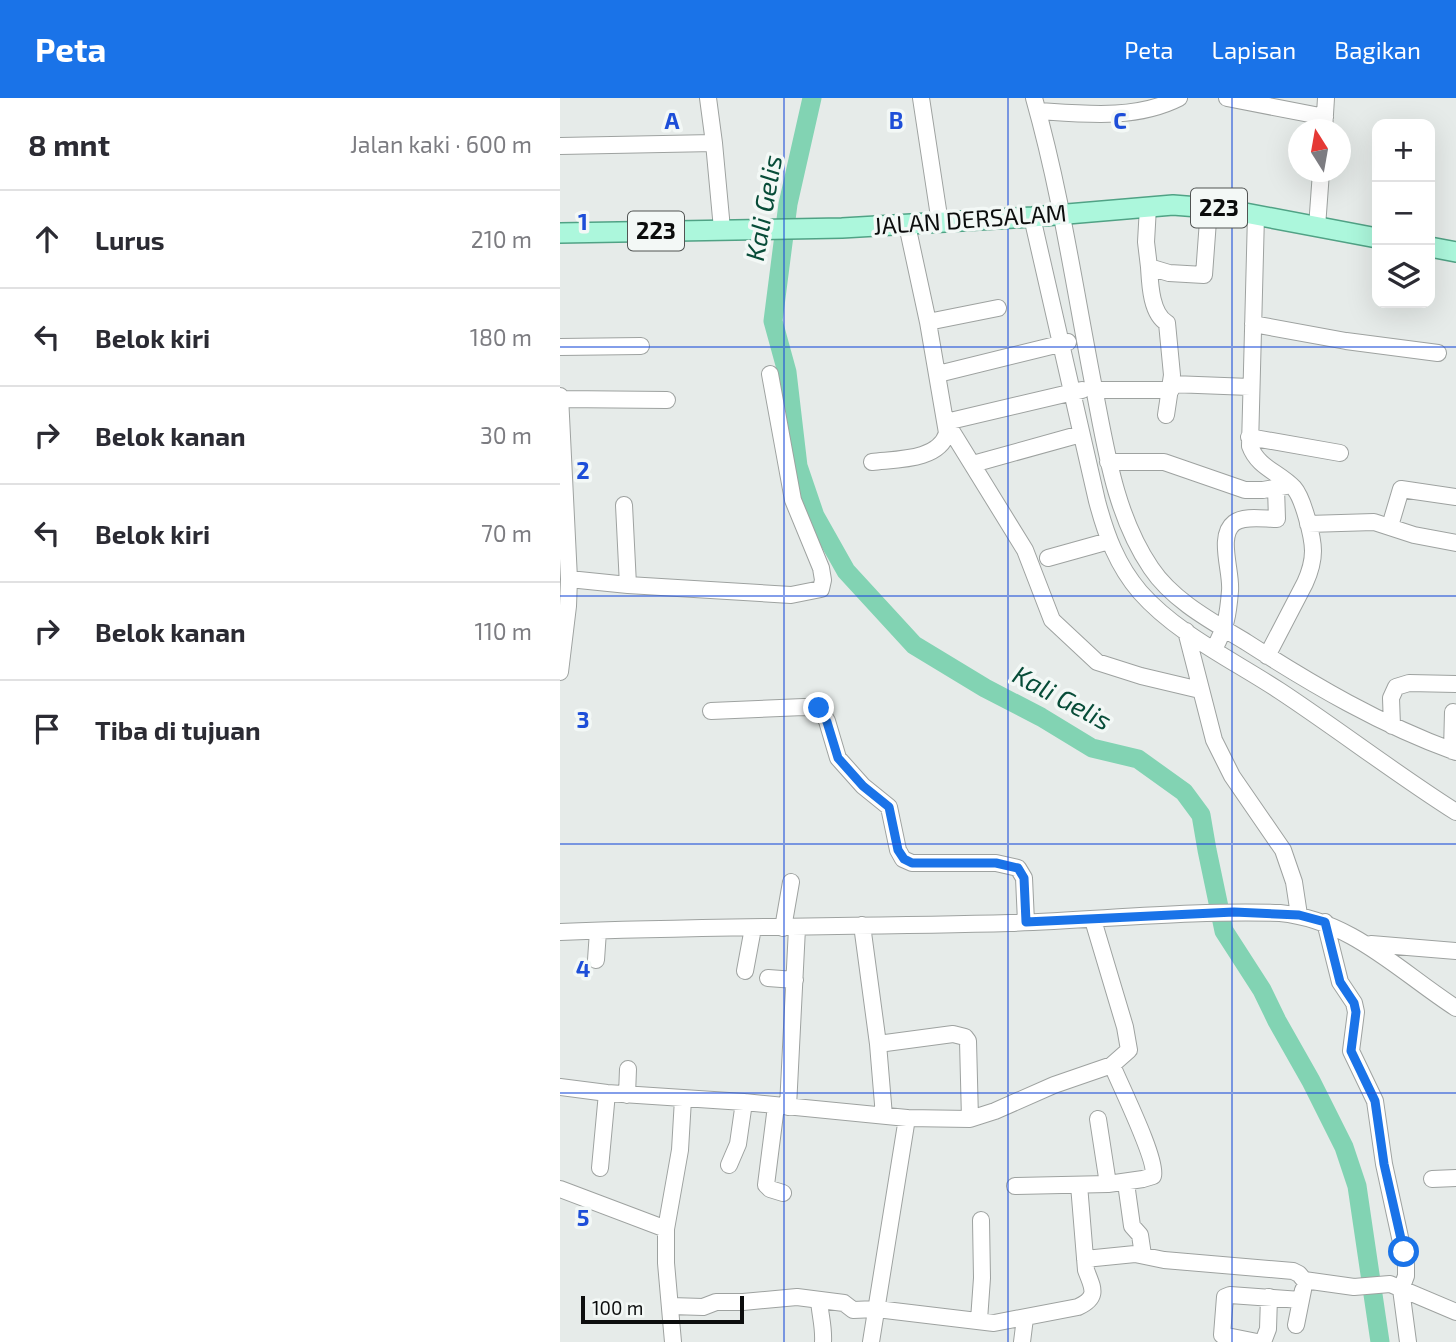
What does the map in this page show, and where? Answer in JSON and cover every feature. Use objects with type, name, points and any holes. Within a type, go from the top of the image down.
[{"type":"main road","name":"JALAN DERSALAM","points":[[560,233],[842,228],[1034,217],[1173,205],[1209,207],[1372,237]]},
{"type":"main road","points":[[1435,248],[1456,252]]},
{"type":"street","points":[[708,98],[722,229]]},
{"type":"street","points":[[921,98],[940,223]]},
{"type":"street","points":[[1179,98],[1151,108],[1115,113],[1036,105],[1061,214],[1072,341],[1071,392],[1109,540],[1120,566],[1140,592],[1166,617],[1186,631],[1330,712],[1392,726],[1454,752],[1453,712]]},
{"type":"street","points":[[1227,98],[1309,119]]},
{"type":"street","points":[[1325,119],[1326,98]]},
{"type":"street","points":[[560,146],[714,143]]},
{"type":"street","points":[[1317,227],[1320,182]]},
{"type":"street","points":[[1148,206],[1146,242],[1150,283],[1156,309],[1167,323],[1171,387],[1166,415]]},
{"type":"street","points":[[1149,267],[1169,273],[1204,275],[1209,207]]},
{"type":"street","points":[[1256,215],[1250,446],[1258,460],[1283,486],[1299,495],[1313,545],[1310,570],[1268,656]]},
{"type":"street","points":[[1034,217],[1072,341],[1094,389],[1108,462],[1131,531],[1152,570],[1184,602],[1268,656],[1391,770],[1456,812]]},
{"type":"street","points":[[872,462],[932,451],[946,438],[938,374],[907,225]]},
{"type":"street","points":[[928,322],[998,308]]},
{"type":"street","points":[[1253,324],[1346,341],[1438,353]]},
{"type":"street","points":[[938,374],[1072,341]]},
{"type":"street","points":[[560,347],[641,346]]},
{"type":"street","points":[[569,579],[791,595],[821,589],[821,568],[793,500],[770,374]]},
{"type":"street","points":[[946,422],[1094,389],[1250,387]]},
{"type":"street","points":[[560,672],[569,579],[560,397],[667,400]]},
{"type":"street","points":[[946,422],[1025,550],[1052,620],[1097,662],[1200,690]]},
{"type":"street","points":[[973,464],[1081,434]]},
{"type":"street","points":[[1249,437],[1340,453]]},
{"type":"street","points":[[1108,462],[1164,462],[1245,490],[1283,486]]},
{"type":"street","points":[[1215,648],[1225,630],[1231,582],[1225,548],[1226,534],[1238,520],[1277,518],[1283,486]]},
{"type":"street","points":[[1390,526],[1401,489],[1456,497]]},
{"type":"street","points":[[624,505],[628,585]]},
{"type":"street","points":[[1308,524],[1366,522],[1456,543]]},
{"type":"street","points":[[1048,558],[1131,531]]},
{"type":"street","points":[[1186,631],[1214,740],[1226,766],[1274,835],[1288,861],[1299,915]]},
{"type":"street","points":[[1392,726],[1391,698],[1396,687],[1409,683],[1456,684]]},
{"type":"street","points":[[711,711],[804,707],[820,709],[838,758],[863,786],[889,807],[898,850],[904,859],[912,863],[996,863],[1018,868],[1024,878],[1026,922]]},
{"type":"street","points":[[783,1193],[766,1185],[782,1107],[795,980],[790,928],[791,882]]},
{"type":"street","points":[[560,932],[1026,922],[1234,912],[1299,915],[1325,922],[1368,944],[1456,1008]]},
{"type":"street","points":[[560,1087],[907,1118],[970,1119],[1112,1065],[1129,1050],[1125,1027],[1093,920]]},
{"type":"street","points":[[1325,922],[1340,982],[1354,1003],[1356,1012],[1351,1051],[1375,1101],[1384,1164],[1406,1265],[1406,1276],[1396,1287]]},
{"type":"street","points":[[862,925],[878,1044],[884,1116]]},
{"type":"street","points":[[745,971],[753,929]]},
{"type":"street","points":[[596,960],[598,931]]},
{"type":"street","points":[[1368,944],[1456,951]]},
{"type":"street","points":[[768,978],[795,980]]},
{"type":"street","points":[[878,1044],[953,1034],[965,1037],[968,1041],[970,1119]]},
{"type":"street","points":[[1015,1186],[1108,1184],[1153,1176],[1155,1168],[1150,1150],[1112,1065]]},
{"type":"street","points":[[627,1095],[628,1069]]},
{"type":"street","points":[[600,1168],[607,1093]]},
{"type":"street","points":[[673,1342],[666,1263],[666,1228],[680,1150],[683,1099]]},
{"type":"street","points":[[729,1165],[738,1144],[744,1102]]},
{"type":"street","points":[[871,1342],[907,1118]]},
{"type":"street","points":[[1098,1119],[1108,1184]]},
{"type":"street","points":[[1432,1179],[1456,1178]]},
{"type":"street","points":[[1126,1182],[1132,1226],[1140,1235],[1143,1255]]},
{"type":"street","points":[[671,1306],[704,1307],[716,1302],[791,1297],[846,1304],[853,1310],[877,1309],[994,1323],[1078,1307],[1087,1303],[1093,1291],[1085,1259],[1079,1185]]},
{"type":"street","points":[[560,1189],[666,1228]]},
{"type":"street","points":[[979,1320],[982,1278],[981,1220]]},
{"type":"street","points":[[1085,1259],[1143,1255],[1164,1260],[1293,1271],[1304,1280],[1354,1287],[1396,1287],[1456,1312]]},
{"type":"street","points":[[1296,1325],[1304,1280]]},
{"type":"street","points":[[1396,1287],[1408,1342]]},
{"type":"street","points":[[1257,1342],[1222,1335],[1224,1299],[1230,1295],[1301,1300]]},
{"type":"street","points":[[1263,1342],[1268,1329],[1269,1297]]},
{"type":"street","points":[[819,1300],[824,1342]]},
{"type":"street","points":[[1022,1342],[1025,1318]]},
{"type":"waterway","name":"Kali Gelis","points":[[812,98],[788,204],[773,321],[787,372],[798,466],[815,516],[846,571],[914,645],[1092,748],[1138,759],[1184,792],[1201,815],[1224,931],[1262,990],[1344,1147],[1357,1186],[1380,1342]]},
{"type":"route","points":[[819,708],[827,722],[838,758],[863,786],[889,807],[901,856],[912,863],[996,863],[1018,868],[1024,878],[1026,922],[1162,914],[1262,912],[1299,915],[1325,922],[1340,982],[1354,1003],[1356,1012],[1351,1051],[1375,1101],[1384,1164],[1404,1252]]}]
